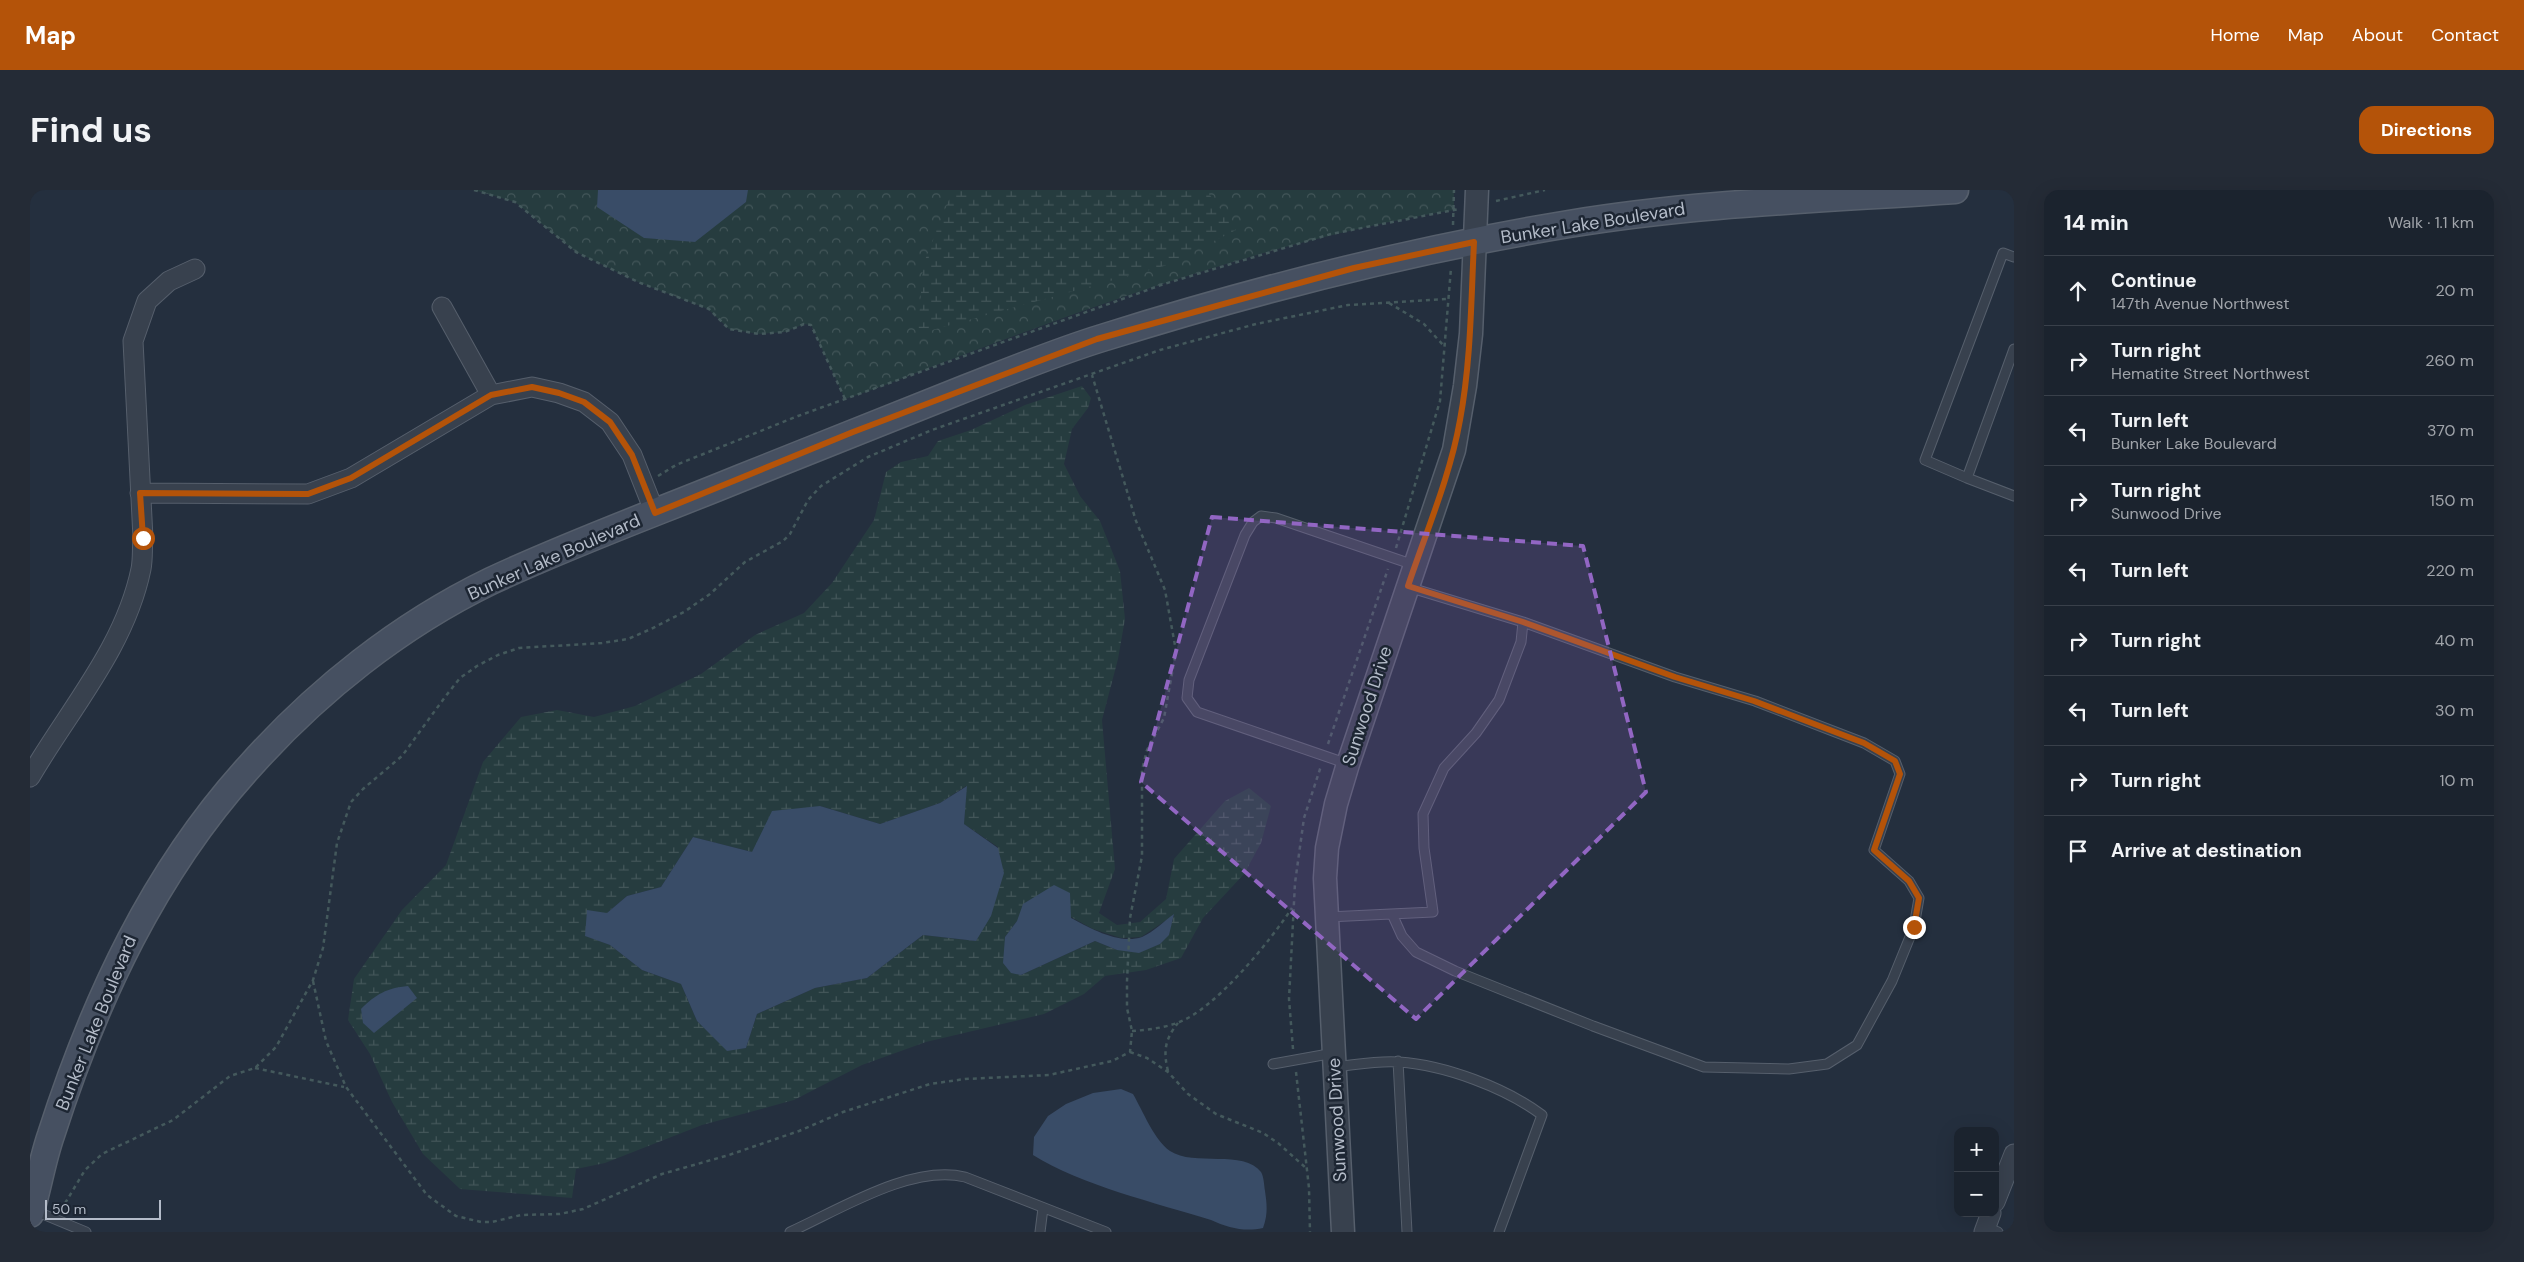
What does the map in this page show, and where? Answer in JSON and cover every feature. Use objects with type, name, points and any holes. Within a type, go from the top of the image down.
[{"type":"main road","name":"Bunker Lake Boulevard","points":[[31,1211],[50,1137],[110,980],[134,930],[174,863],[200,826],[256,758],[302,712],[355,668],[435,612],[496,579],[853,432],[1097,339],[1354,268],[1573,223],[1670,210],[1955,190]]},
{"type":"main road","name":"Bunker Lake Boulevard","points":[[30,1175],[50,1137]]},
{"type":"street","name":"Sunwood Drive","points":[[1343,1232],[1325,918],[1327,848],[1336,804],[1348,764],[1454,450],[1460,420],[1471,334],[1478,190]]},
{"type":"street","points":[[30,778],[112,647],[135,594],[142,567],[133,341],[147,301],[169,281],[195,269]]},
{"type":"street","points":[[442,307],[491,395]]},
{"type":"street","points":[[140,493],[308,494],[351,478],[491,395],[532,387],[559,393],[584,402],[610,422],[622,437],[632,455],[655,513]]},
{"type":"street","points":[[1999,1192],[2014,1154]]},
{"type":"lane","points":[[2014,257],[2003,253],[1925,460],[2014,496]]},
{"type":"lane","points":[[1968,478],[2014,349]]},
{"type":"lane","points":[[1348,764],[1197,712],[1187,698],[1189,680],[1245,535],[1253,522],[1262,516],[1276,518],[1523,622],[1675,677],[1754,701],[1864,743],[1895,761],[1900,774],[1874,850],[1909,881],[1919,898],[1914,927],[1892,981],[1857,1045],[1828,1064],[1788,1070],[1704,1067],[1593,1026],[1455,971],[1416,952],[1402,936],[1392,914]]},
{"type":"lane","points":[[1325,918],[1434,912],[1424,848],[1423,814],[1444,768],[1476,733],[1499,700],[1520,642],[1523,622]]},
{"type":"lane","points":[[1273,1064],[1334,1060],[1398,1061],[1420,1064],[1498,1088],[1542,1115],[1499,1232]]},
{"type":"lane","points":[[1398,1061],[1407,1232]]},
{"type":"lane","points":[[790,1232],[892,1185],[932,1174],[948,1173],[965,1177],[1106,1232]]},
{"type":"lane","points":[[1040,1232],[1043,1208]]},
{"type":"lane","points":[[31,1211],[86,1232]]},
{"type":"path","points":[[474,190],[515,202],[576,252],[638,282],[708,310],[729,329],[759,334],[785,332],[804,324],[811,326],[845,399]]},
{"type":"path","points":[[644,485],[676,465],[845,399],[1104,304],[1236,261],[1338,232],[1454,210],[1454,190]]},
{"type":"path","points":[[1498,200],[1544,190]]},
{"type":"path","points":[[61,1210],[85,1170],[102,1154],[173,1120],[230,1076],[255,1068],[276,1047],[312,980],[323,948],[337,843],[348,808],[364,789],[402,756],[460,678],[498,655],[518,648],[602,643],[628,639],[684,612],[710,594],[745,562],[783,542],[790,534],[808,500],[821,486],[868,457],[932,430],[1160,350],[1256,324],[1348,305],[1447,299],[1450,276]]},
{"type":"path","points":[[1387,302],[1424,324],[1444,346]]},
{"type":"path","points":[[1092,374],[1136,521],[1165,590],[1176,650],[1164,718],[1147,750],[1142,770],[1142,856],[1130,918],[1127,981],[1127,1008],[1132,1031],[1130,1052]]},
{"type":"path","points":[[1168,1072],[1164,1050],[1166,1041],[1179,1023],[1210,1001],[1254,960],[1293,906]]},
{"type":"path","points":[[312,980],[326,1041],[346,1087],[427,1195],[456,1216],[468,1220],[492,1222],[521,1215],[560,1214],[582,1209],[662,1174],[729,1155],[799,1131],[843,1112],[930,1084],[965,1079],[1049,1075],[1112,1061],[1130,1052],[1147,1058],[1168,1072],[1202,1105],[1223,1118],[1263,1134],[1283,1147],[1307,1170]]},
{"type":"path","points":[[1132,1031],[1179,1023]]},
{"type":"path","points":[[255,1068],[346,1087]]},
{"type":"highlighted area","points":[[1212,517],[1583,546],[1646,792],[1416,1019],[1141,782]]},
{"type":"green space","points":[[474,190],[1454,190],[1454,210],[1332,235],[1212,268],[1034,328],[845,399],[811,325],[804,324],[785,332],[759,334],[729,329],[708,309],[638,282],[576,252],[515,202]]},
{"type":"green space","points":[[949,190],[1206,190],[1236,230],[1164,266],[918,334],[923,265],[950,197]]},
{"type":"green space","points":[[1082,386],[1091,398],[1088,408],[1072,429],[1064,464],[1080,496],[1100,521],[1120,571],[1125,619],[1118,659],[1102,720],[1115,869],[1099,913],[1117,925],[1140,922],[1166,899],[1174,859],[1225,801],[1249,788],[1271,806],[1261,843],[1244,874],[1203,918],[1181,958],[1146,970],[1105,976],[1084,994],[1044,1014],[926,1042],[862,1065],[794,1100],[702,1125],[605,1163],[576,1169],[572,1198],[460,1189],[423,1154],[392,1102],[370,1054],[348,1020],[354,979],[402,910],[446,865],[483,762],[521,717],[557,710],[594,717],[635,706],[701,674],[755,635],[804,613],[832,583],[874,520],[886,472],[901,462],[928,456],[938,441],[971,430],[1025,405]],"holes":[[[966,786],[964,824],[998,847],[976,941],[923,935],[867,978],[815,988],[757,1014],[746,1048],[727,1050],[697,1021],[681,984],[642,970],[610,945],[586,936],[607,913],[627,896],[661,887],[693,837],[752,852],[820,806],[880,824],[940,803]],[[1174,915],[1168,935],[1159,944],[1117,950],[1095,941],[1021,975],[1005,937],[1017,921],[1071,917],[1093,929],[1121,938],[1141,937]]]},
{"type":"water","points":[[598,190],[748,190],[746,202],[695,242],[644,238],[597,207]]},
{"type":"water","points":[[967,786],[964,824],[998,848],[1004,873],[991,916],[976,941],[923,935],[867,978],[815,988],[757,1014],[746,1048],[727,1051],[697,1021],[681,984],[642,970],[610,945],[585,936],[587,910],[607,913],[627,896],[661,887],[693,837],[752,852],[772,811],[820,806],[880,824],[940,803]]},
{"type":"water","points":[[1054,885],[1070,893],[1071,918],[1096,931],[1114,937],[1133,939],[1151,932],[1174,914],[1169,935],[1160,944],[1139,953],[1117,950],[1095,941],[1021,975],[1011,973],[1003,963],[1005,937],[1017,921],[1023,904]]},
{"type":"water","points":[[408,986],[417,998],[374,1033],[363,1023],[361,1009],[372,999],[388,990]]},
{"type":"water","points":[[1121,1089],[1133,1094],[1154,1133],[1170,1151],[1180,1156],[1192,1158],[1243,1161],[1253,1165],[1261,1172],[1267,1205],[1263,1228],[1250,1230],[1230,1227],[1119,1192],[1052,1166],[1033,1155],[1034,1137],[1048,1116],[1066,1104],[1093,1093]]},
{"type":"route","points":[[143,538],[140,493],[308,494],[351,478],[491,395],[532,387],[559,393],[584,402],[610,422],[622,437],[632,455],[655,513],[853,432],[1097,339],[1354,268],[1474,242],[1471,334],[1460,420],[1454,450],[1444,482],[1408,586],[1440,598],[1523,622],[1675,677],[1754,701],[1864,743],[1895,761],[1900,774],[1895,794],[1874,850],[1909,881],[1919,898],[1914,927]]}]
